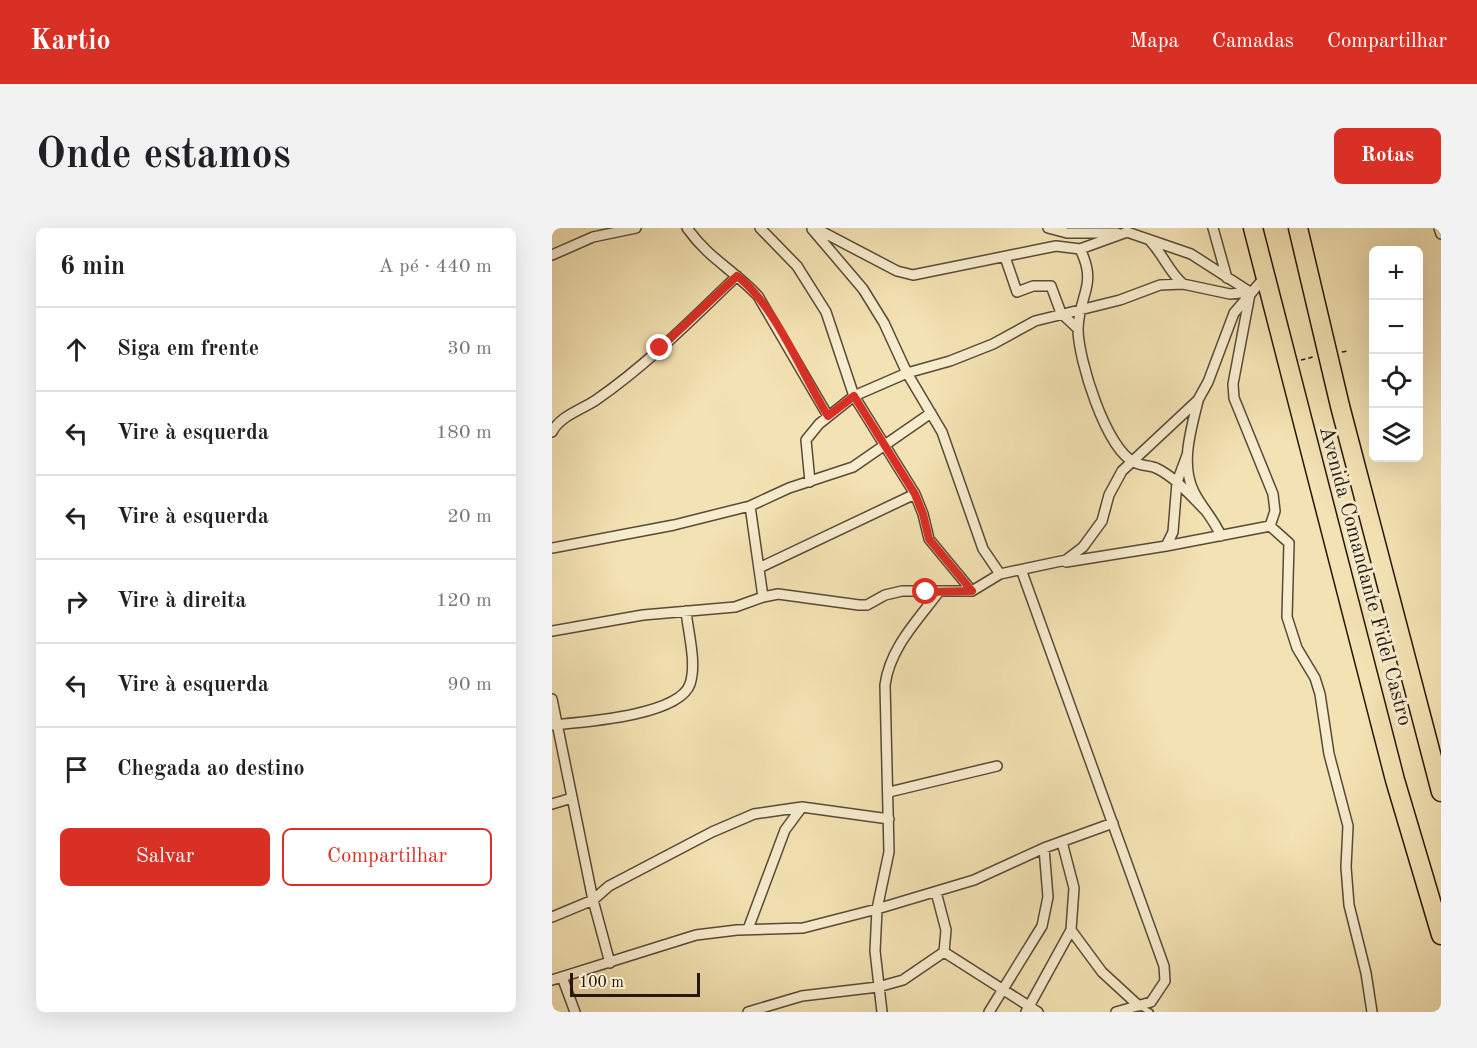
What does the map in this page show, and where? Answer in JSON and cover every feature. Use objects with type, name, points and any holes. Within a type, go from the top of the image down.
[{"type":"highway","name":"Avenida Comandante Fidel Castro","points":[[1253,228],[1395,780],[1441,935]]},
{"type":"highway","name":"Avenida Comandante Fidel Castro","points":[[1298,228],[1340,406],[1441,792]]},
{"type":"street","points":[[552,255],[592,237],[636,228]]},
{"type":"street","points":[[687,228],[707,254],[737,276],[758,296],[828,416]]},
{"type":"street","points":[[760,228],[797,266],[826,312],[854,396],[915,494],[929,539],[972,591]]},
{"type":"street","points":[[813,228],[904,274],[913,276],[1056,246],[1080,249],[1127,232]]},
{"type":"street","points":[[813,228],[870,297],[907,373],[942,432],[983,549],[1000,574]]},
{"type":"street","points":[[1048,228],[1067,233],[1127,232],[1191,254],[1250,292]]},
{"type":"street","points":[[1213,228],[1227,278]]},
{"type":"street","points":[[1439,228],[1441,233]]},
{"type":"street","points":[[1147,239],[1167,259],[1172,274],[1183,284]]},
{"type":"street","points":[[1080,249],[1089,276],[1080,310],[1078,329],[1082,365],[1109,434],[1132,462],[1155,468],[1177,482],[1215,521],[1221,536]]},
{"type":"street","points":[[1005,257],[1017,292],[1033,286],[1051,286],[1061,313],[1078,329]]},
{"type":"street","points":[[552,432],[557,423],[593,402],[632,373],[737,276]]},
{"type":"street","points":[[552,631],[643,615],[735,607],[778,594],[867,605],[885,595],[902,591],[972,591],[1000,574],[1022,572],[1066,560],[1083,547],[1102,521],[1115,481],[1122,471],[1198,400],[1208,382],[1234,313],[1265,276]]},
{"type":"street","points":[[810,482],[806,440],[828,416],[854,396],[907,373],[950,361],[993,344],[1035,321],[1120,300],[1160,285],[1183,284],[1230,294],[1250,292]]},
{"type":"street","points":[[1250,292],[1233,384],[1234,398],[1273,494],[1275,511],[1270,526]]},
{"type":"street","points":[[1166,546],[1173,532],[1177,482],[1187,455],[1198,400]]},
{"type":"street","points":[[552,548],[674,525],[750,506],[854,467],[932,413]]},
{"type":"street","points":[[1187,455],[1191,485],[1205,510]]},
{"type":"street","points":[[759,568],[915,494]]},
{"type":"street","points":[[750,506],[763,597]]},
{"type":"street","points":[[1034,567],[1166,546],[1270,526]]},
{"type":"street","points":[[1270,526],[1288,543],[1287,617],[1297,648],[1318,685],[1329,754],[1346,817],[1350,912],[1366,973],[1370,1007],[1364,1012]]},
{"type":"street","points":[[1022,572],[1166,975],[1163,987],[1151,1002],[1139,1009],[1116,1012]]},
{"type":"street","points":[[882,1012],[875,951],[877,909],[889,852],[889,792],[884,702],[886,675],[900,643],[938,592]]},
{"type":"street","points":[[555,725],[608,720],[665,705],[683,696],[690,685],[692,672],[686,611]]},
{"type":"street","points":[[552,699],[555,725],[593,900],[610,963]]},
{"type":"street","points":[[889,792],[997,766]]},
{"type":"street","points":[[552,804],[572,798]]},
{"type":"street","points":[[552,917],[593,900],[609,886],[734,821],[777,808],[802,807],[889,819]]},
{"type":"street","points":[[748,929],[785,830],[802,807]]},
{"type":"street","points":[[552,980],[696,934],[748,929],[802,928],[877,909],[974,880],[1044,848],[1113,823]]},
{"type":"street","points":[[1028,1009],[1071,930],[1074,888],[1062,842]]},
{"type":"street","points":[[989,1012],[1002,987],[1030,950],[1042,926],[1048,897],[1044,848]]},
{"type":"street","points":[[936,892],[946,930],[944,952]]},
{"type":"street","points":[[1071,930],[1102,972],[1139,1009]]},
{"type":"street","points":[[944,952],[1002,987],[1028,1009],[1038,1012]]},
{"type":"street","points":[[748,1012],[802,996],[878,987],[903,980],[944,952]]},
{"type":"street","points":[[562,977],[575,1012]]},
{"type":"lane","points":[[1139,1009],[1150,1012]]},
{"type":"path","points":[[1337,353],[1348,351]]},
{"type":"path","points":[[1294,361],[1316,357]]},
{"type":"route","points":[[660,348],[737,276],[745,282],[758,296],[773,320],[828,416],[854,396],[915,494],[929,539],[972,591],[926,592]]}]
